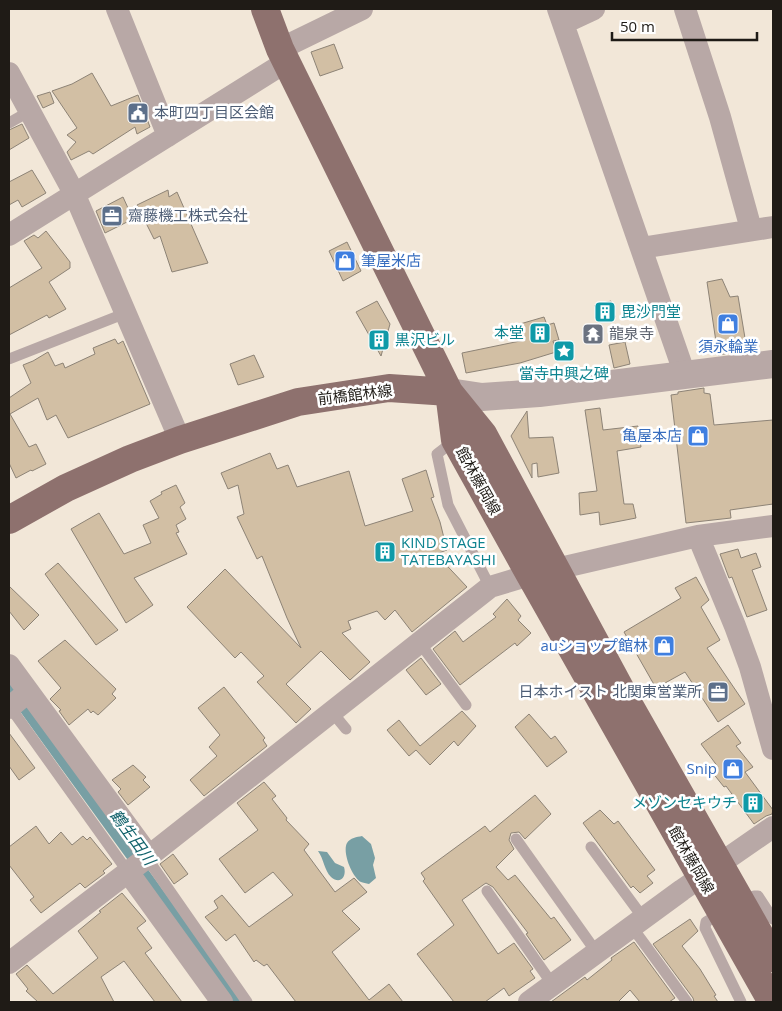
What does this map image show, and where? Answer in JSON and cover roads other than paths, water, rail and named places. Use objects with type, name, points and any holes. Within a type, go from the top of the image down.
[{"type":"main road","points":[[265,9],[283,56],[449,392]]},
{"type":"main road","name":"前橋館林線","points":[[9,520],[66,488],[130,459],[180,440],[298,402],[389,388],[449,392]]},
{"type":"main road","name":"館林藤岡線","points":[[449,392],[455,440],[530,575],[711,871]]},
{"type":"main road","name":"館林藤岡線","points":[[449,392],[483,434],[628,703],[731,908],[772,1002]]},
{"type":"main road","name":"館林藤岡線","points":[[731,908],[773,958]]},
{"type":"street","points":[[116,9],[168,136]]},
{"type":"street","points":[[9,235],[168,136],[283,56],[362,9]]},
{"type":"street","points":[[594,9],[561,16],[685,375]]},
{"type":"street","points":[[641,248],[762,228],[720,116],[685,9]]},
{"type":"street","points":[[9,73],[74,194],[180,440]]},
{"type":"street","points":[[449,392],[482,397],[539,393],[773,364]]},
{"type":"street","points":[[9,963],[490,587],[530,575],[698,536],[773,526]]},
{"type":"street","points":[[698,536],[750,667],[773,749]]},
{"type":"street","points":[[9,665],[17,701],[138,864],[222,1002]]},
{"type":"street","points":[[529,1002],[773,827]]},
{"type":"lane","points":[[9,123],[30,111]]},
{"type":"lane","points":[[9,359],[126,313]]},
{"type":"lane","points":[[455,440],[437,454],[448,505],[490,587]]},
{"type":"lane","points":[[420,642],[466,704]]},
{"type":"lane","points":[[332,712],[346,729]]},
{"type":"lane","points":[[516,839],[597,953]]},
{"type":"lane","points":[[591,847],[687,1002]]},
{"type":"lane","points":[[138,864],[151,864],[247,1002]]},
{"type":"lane","points":[[487,890],[553,985]]},
{"type":"lane","points":[[741,1002],[706,928],[706,922],[754,896],[758,896],[773,919]]},
{"type":"water","points":[[9,677],[243,1002],[230,1002],[36,734],[9,696]]},
{"type":"water","points":[[362,836],[371,844],[375,858],[373,865],[376,878],[369,884],[361,882],[354,875],[346,852],[348,841]]},
{"type":"water","points":[[318,851],[327,852],[335,863],[344,867],[344,877],[342,879],[337,880],[331,877]]},
{"type":"place","name":"本町四丁目区会館","points":[[138,113]]},
{"type":"place","name":"齋藤機工株式会社","points":[[112,216]]},
{"type":"place","name":"筆屋米店","points":[[345,261]]},
{"type":"place","name":"毘沙門堂","points":[[605,312]]},
{"type":"place","name":"須永輪業","points":[[728,324]]},
{"type":"place","name":"本堂","points":[[540,333]]},
{"type":"place","name":"龍泉寺","points":[[593,334]]},
{"type":"place","name":"黒沢ビル","points":[[379,340]]},
{"type":"place","name":"當寺中興之碑","points":[[564,351]]},
{"type":"place","name":"亀屋本店","points":[[698,436]]},
{"type":"place","name":"KIND STAGE TATEBAYASHI","points":[[385,552]]},
{"type":"place","name":"auショップ館林","points":[[664,646]]},
{"type":"place","name":"日本ホイスト 北関東営業所","points":[[718,692]]},
{"type":"place","name":"Snip","points":[[733,769]]},
{"type":"place","name":"メゾンセキウチ","points":[[753,803]]},
{"type":"water label","name":"鶴生田川","points":[[133,837]]}]
